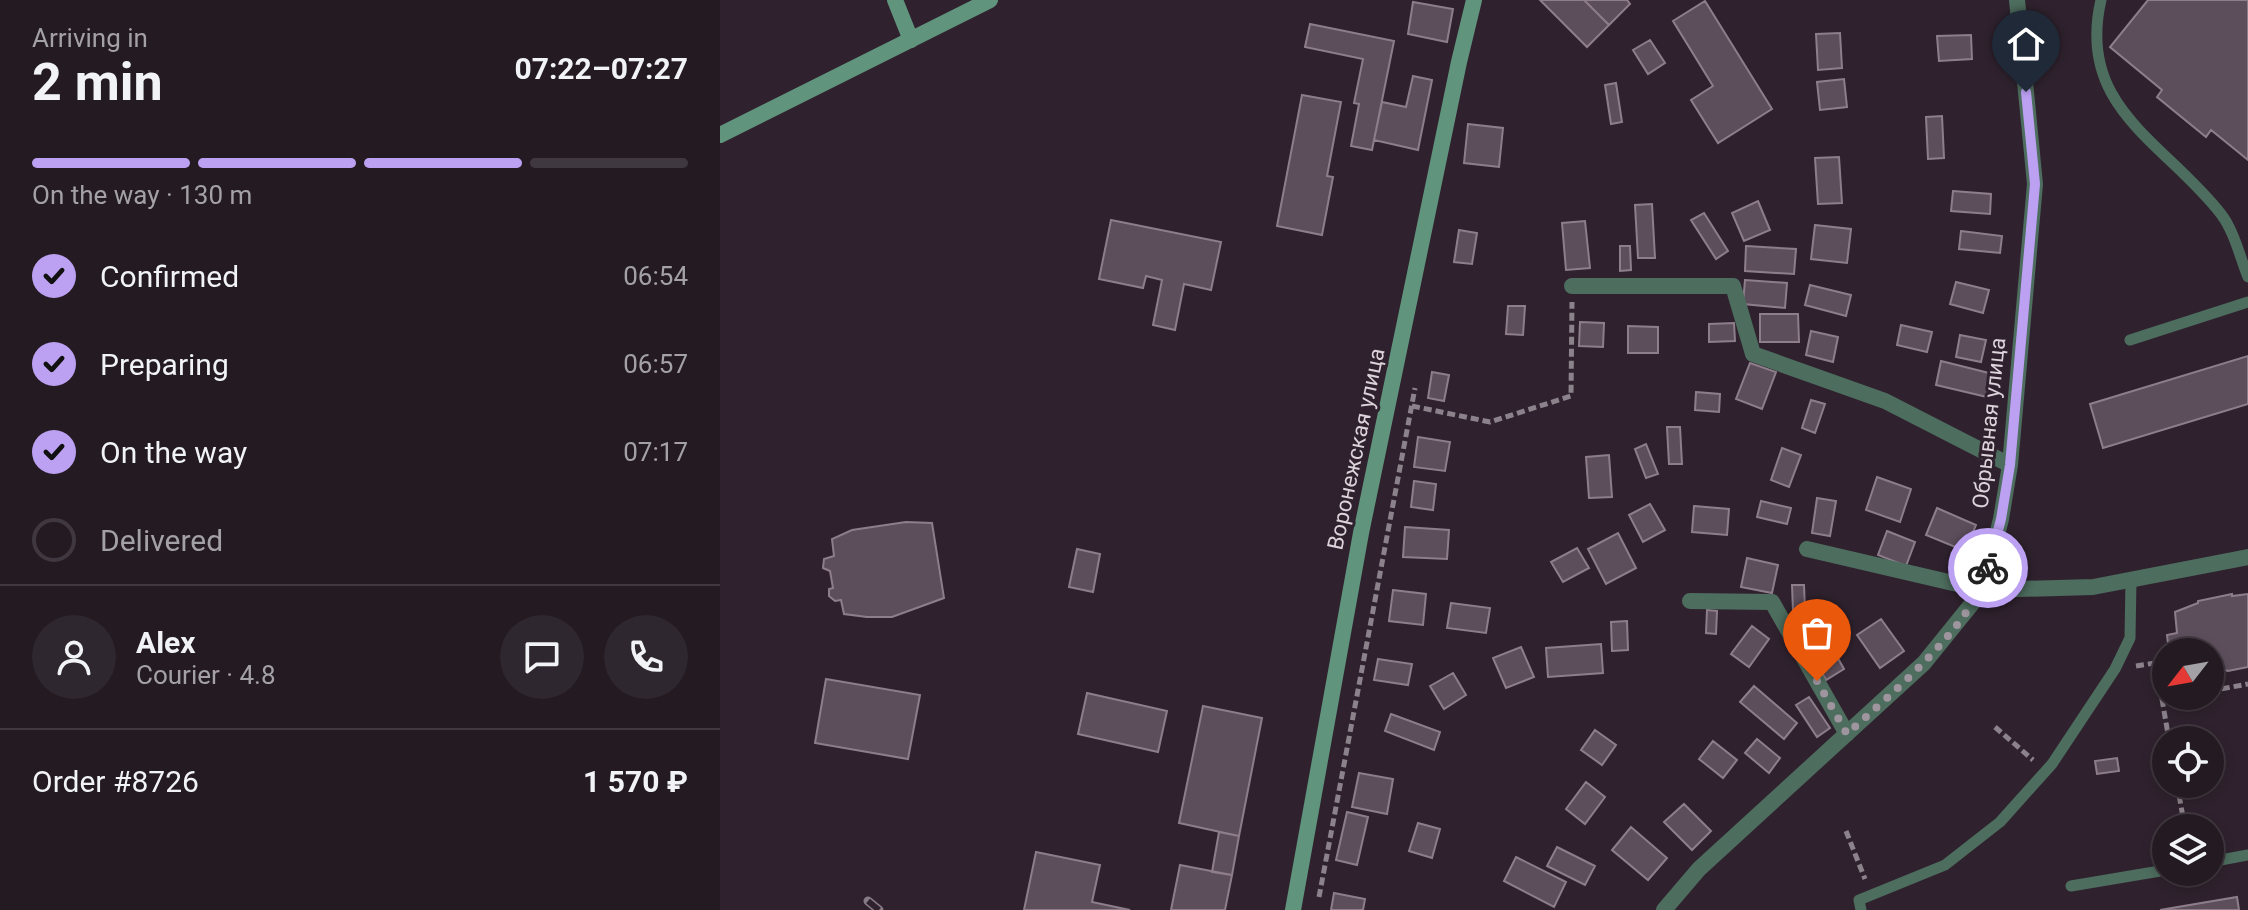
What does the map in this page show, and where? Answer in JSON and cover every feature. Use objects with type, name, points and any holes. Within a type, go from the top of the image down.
[{"type":"street","points":[[895,0],[911,40]]},
{"type":"street","points":[[720,135],[990,0]]},
{"type":"street","name":"Воронежская улица","points":[[1293,910],[1361,533],[1474,0]]},
{"type":"street","name":"Обрывная улица","points":[[1664,910],[1699,869],[1924,663],[1983,590],[2001,519],[2010,465],[2035,184],[2017,0]]},
{"type":"street","points":[[1572,286],[1733,286],[1753,354],[1885,401],[2010,465]]},
{"type":"street","points":[[1807,549],[1983,590],[2093,587],[2248,557]]},
{"type":"street","points":[[1690,601],[1772,602],[1847,734]]},
{"type":"lane","points":[[2101,0],[2095,28],[2100,72],[2127,118],[2223,216],[2248,277]]},
{"type":"lane","points":[[2130,340],[2248,302]]},
{"type":"lane","points":[[1861,910],[1859,900],[1945,865],[2000,822],[2046,771],[2115,669],[2130,638],[2131,580]]},
{"type":"lane","points":[[2224,859],[2248,855]]},
{"type":"lane","points":[[2071,886],[2152,872]]},
{"type":"path","points":[[1412,406],[1490,422],[1571,396],[1572,286]]},
{"type":"path","points":[[1316,910],[1417,375]]},
{"type":"path","points":[[2115,669],[2152,663]]},
{"type":"path","points":[[2224,688],[2248,684]]},
{"type":"path","points":[[1995,727],[2046,771]]},
{"type":"path","points":[[1846,831],[1871,895]]},
{"type":"building","points":[[1540,0],[1584,0],[1609,25],[1587,47]]},
{"type":"building","points":[[1584,0],[1627,0],[1630,4],[1609,25]]},
{"type":"building","points":[[2148,0],[2248,0],[2248,160],[2211,130],[2206,137],[2157,97],[2162,90],[2110,47]]},
{"type":"building","points":[[1705,1],[1772,109],[1718,143],[1691,100],[1713,86],[1673,21]]},
{"type":"building","points":[[1413,2],[1453,9],[1447,42],[1408,34]]},
{"type":"building","points":[[1310,24],[1394,41],[1372,150],[1351,146],[1359,104],[1354,103],[1363,59],[1305,47]]},
{"type":"building","points":[[1840,33],[1842,68],[1818,70],[1816,34]]},
{"type":"building","points":[[1971,35],[1972,59],[1939,61],[1937,36]]},
{"type":"building","points":[[1650,40],[1665,63],[1648,74],[1633,50]]},
{"type":"building","points":[[1413,76],[1432,80],[1418,150],[1374,140],[1382,102],[1406,107]]},
{"type":"building","points":[[1844,79],[1847,107],[1820,110],[1817,82]]},
{"type":"building","points":[[1616,83],[1622,122],[1611,124],[1605,85]]},
{"type":"building","points":[[1302,95],[1341,102],[1327,176],[1333,177],[1322,235],[1277,226]]},
{"type":"building","points":[[1942,116],[1944,158],[1928,159],[1926,117]]},
{"type":"building","points":[[1468,124],[1503,128],[1499,167],[1464,163]]},
{"type":"building","points":[[1839,157],[1842,203],[1818,204],[1815,158]]},
{"type":"building","points":[[1953,191],[1991,194],[1990,214],[1951,211]]},
{"type":"building","points":[[1758,201],[1770,230],[1744,241],[1732,213]]},
{"type":"building","points":[[1652,204],[1655,258],[1638,258],[1635,205]]},
{"type":"building","points":[[1704,213],[1728,251],[1716,259],[1691,220]]},
{"type":"building","points":[[1111,220],[1221,242],[1211,290],[1184,284],[1175,330],[1153,325],[1162,280],[1146,276],[1143,288],[1099,279]]},
{"type":"building","points":[[1585,221],[1590,268],[1566,270],[1562,223]]},
{"type":"building","points":[[1815,225],[1851,229],[1847,263],[1811,259]]},
{"type":"building","points":[[1459,230],[1477,233],[1472,264],[1454,262]]},
{"type":"building","points":[[1961,231],[2002,236],[2000,253],[1959,249]]},
{"type":"building","points":[[1620,246],[1630,246],[1631,270],[1620,271]]},
{"type":"building","points":[[1746,246],[1796,249],[1794,274],[1745,271]]},
{"type":"building","points":[[1745,280],[1787,283],[1785,308],[1743,304]]},
{"type":"building","points":[[1956,282],[1989,290],[1983,313],[1950,304]]},
{"type":"building","points":[[1810,285],[1851,295],[1846,316],[1805,305]]},
{"type":"building","points":[[1508,306],[1525,306],[1523,335],[1506,334]]},
{"type":"building","points":[[1760,314],[1798,314],[1799,342],[1760,342]]},
{"type":"building","points":[[1580,322],[1604,323],[1603,347],[1579,346]]},
{"type":"building","points":[[1734,323],[1735,341],[1709,342],[1709,324]]},
{"type":"building","points":[[1901,325],[1932,332],[1927,352],[1897,345]]},
{"type":"building","points":[[1628,326],[1658,327],[1658,353],[1628,353]]},
{"type":"building","points":[[1811,331],[1838,337],[1833,362],[1806,355]]},
{"type":"building","points":[[1960,335],[1986,340],[1981,362],[1956,357]]},
{"type":"building","points":[[2248,356],[2248,404],[2103,448],[2090,404]]},
{"type":"building","points":[[1941,361],[1993,374],[1987,397],[1936,385]]},
{"type":"building","points":[[1750,363],[1776,372],[1762,409],[1736,399]]},
{"type":"building","points":[[1432,372],[1449,375],[1444,401],[1428,398]]},
{"type":"building","points":[[1696,392],[1720,394],[1719,412],[1695,410]]},
{"type":"building","points":[[1811,400],[1825,404],[1815,433],[1802,428]]},
{"type":"building","points":[[1667,427],[1680,427],[1682,464],[1669,464]]},
{"type":"building","points":[[1418,437],[1450,442],[1445,471],[1414,467]]},
{"type":"building","points":[[1646,444],[1658,474],[1646,478],[1635,449]]},
{"type":"building","points":[[1782,448],[1801,455],[1789,487],[1771,480]]},
{"type":"building","points":[[1609,455],[1612,497],[1589,498],[1586,457]]},
{"type":"building","points":[[1877,477],[1911,489],[1900,522],[1866,510]]},
{"type":"building","points":[[1414,481],[1436,484],[1433,510],[1411,507]]},
{"type":"building","points":[[1817,498],[1836,501],[1830,536],[1812,533]]},
{"type":"building","points":[[1761,501],[1791,508],[1787,524],[1757,517]]},
{"type":"building","points":[[1650,504],[1665,530],[1643,542],[1629,515]]},
{"type":"building","points":[[1694,506],[1729,509],[1727,535],[1692,532]]},
{"type":"building","points":[[1937,508],[1976,525],[1965,551],[1926,535]]},
{"type":"building","points":[[906,522],[932,523],[944,598],[892,617],[844,614],[841,600],[835,601],[829,596],[829,589],[833,588],[830,571],[823,568],[824,559],[834,556],[832,539],[852,530]]},
{"type":"building","points":[[1405,527],[1449,530],[1447,559],[1403,557]]},
{"type":"building","points":[[1887,531],[1915,542],[1906,566],[1878,555]]},
{"type":"building","points":[[1618,533],[1636,568],[1606,584],[1588,549]]},
{"type":"building","points":[[1577,548],[1589,568],[1563,582],[1551,562]]},
{"type":"building","points":[[1077,549],[1100,554],[1093,592],[1069,587]]},
{"type":"building","points":[[1747,558],[1778,565],[1772,593],[1741,587]]},
{"type":"building","points":[[1792,585],[1804,585],[1805,610],[1793,611]]},
{"type":"building","points":[[1393,590],[1426,594],[1423,625],[1389,621]]},
{"type":"building","points":[[2248,594],[2248,667],[2224,670],[2224,638],[2167,638],[2167,635],[2177,633],[2175,612],[2198,601]]},
{"type":"building","points":[[1451,603],[1490,608],[1486,633],[1447,628]]},
{"type":"building","points":[[1707,610],[1717,611],[1716,634],[1706,633]]},
{"type":"building","points":[[1881,619],[1904,651],[1880,668],[1857,635]]},
{"type":"building","points":[[1627,621],[1628,650],[1612,651],[1611,622]]},
{"type":"building","points":[[1752,626],[1769,639],[1749,667],[1731,654]]},
{"type":"building","points":[[1601,644],[1603,673],[1548,677],[1546,648]]},
{"type":"building","points":[[1831,646],[1844,669],[1826,680],[1813,657]]},
{"type":"building","points":[[1521,647],[1534,677],[1506,688],[1493,658]]},
{"type":"building","points":[[1378,659],[1412,664],[1408,685],[1374,680]]},
{"type":"building","points":[[1453,673],[1466,695],[1444,709],[1430,686]]},
{"type":"building","points":[[826,679],[920,695],[908,759],[815,743]]},
{"type":"building","points":[[1754,686],[1797,723],[1784,739],[1740,702]]},
{"type":"building","points":[[1087,693],[1167,711],[1158,752],[1078,734]]},
{"type":"building","points":[[1809,697],[1830,728],[1817,737],[1796,705]]},
{"type":"building","points":[[1203,706],[1262,718],[1239,836],[1179,823]]},
{"type":"building","points":[[1391,714],[1440,732],[1434,750],[1385,731]]},
{"type":"building","points":[[1595,730],[1616,745],[1602,765],[1581,750]]},
{"type":"building","points":[[1757,739],[1780,758],[1769,773],[1745,753]]},
{"type":"building","points":[[1713,741],[1737,760],[1723,778],[1699,759]]},
{"type":"building","points":[[2117,758],[2119,771],[2097,774],[2095,761]]},
{"type":"building","points":[[1359,773],[1393,779],[1387,814],[1352,807]]},
{"type":"building","points":[[1586,782],[1605,797],[1585,824],[1566,809]]},
{"type":"building","points":[[1684,804],[1711,831],[1692,850],[1664,822]]},
{"type":"building","points":[[1347,812],[1368,817],[1357,865],[1336,860]]},
{"type":"building","points":[[1418,823],[1440,829],[1432,858],[1409,851]]},
{"type":"building","points":[[1631,827],[1667,858],[1648,880],[1612,850]]},
{"type":"building","points":[[1219,832],[1239,836],[1232,875],[1212,872]]},
{"type":"building","points":[[1557,847],[1595,866],[1585,885],[1547,866]]},
{"type":"building","points":[[1036,852],[1100,865],[1092,902],[1130,910],[1024,910]]},
{"type":"building","points":[[1516,857],[1566,882],[1554,907],[1504,881]]},
{"type":"building","points":[[1180,865],[1232,875],[1225,910],[1171,910]]},
{"type":"building","points":[[1334,893],[1365,899],[1363,910],[1331,910]]},
{"type":"building","points":[[2237,897],[2239,910],[2160,910]]},
{"type":"railway","points":[[868,901],[879,910]]},
{"type":"way so far","points":[[1817,681],[1847,734],[1924,663],[1983,590],[1988,568]]},
{"type":"route","points":[[1988,568],[2001,519],[2010,465],[2035,184],[2026,92]]}]
